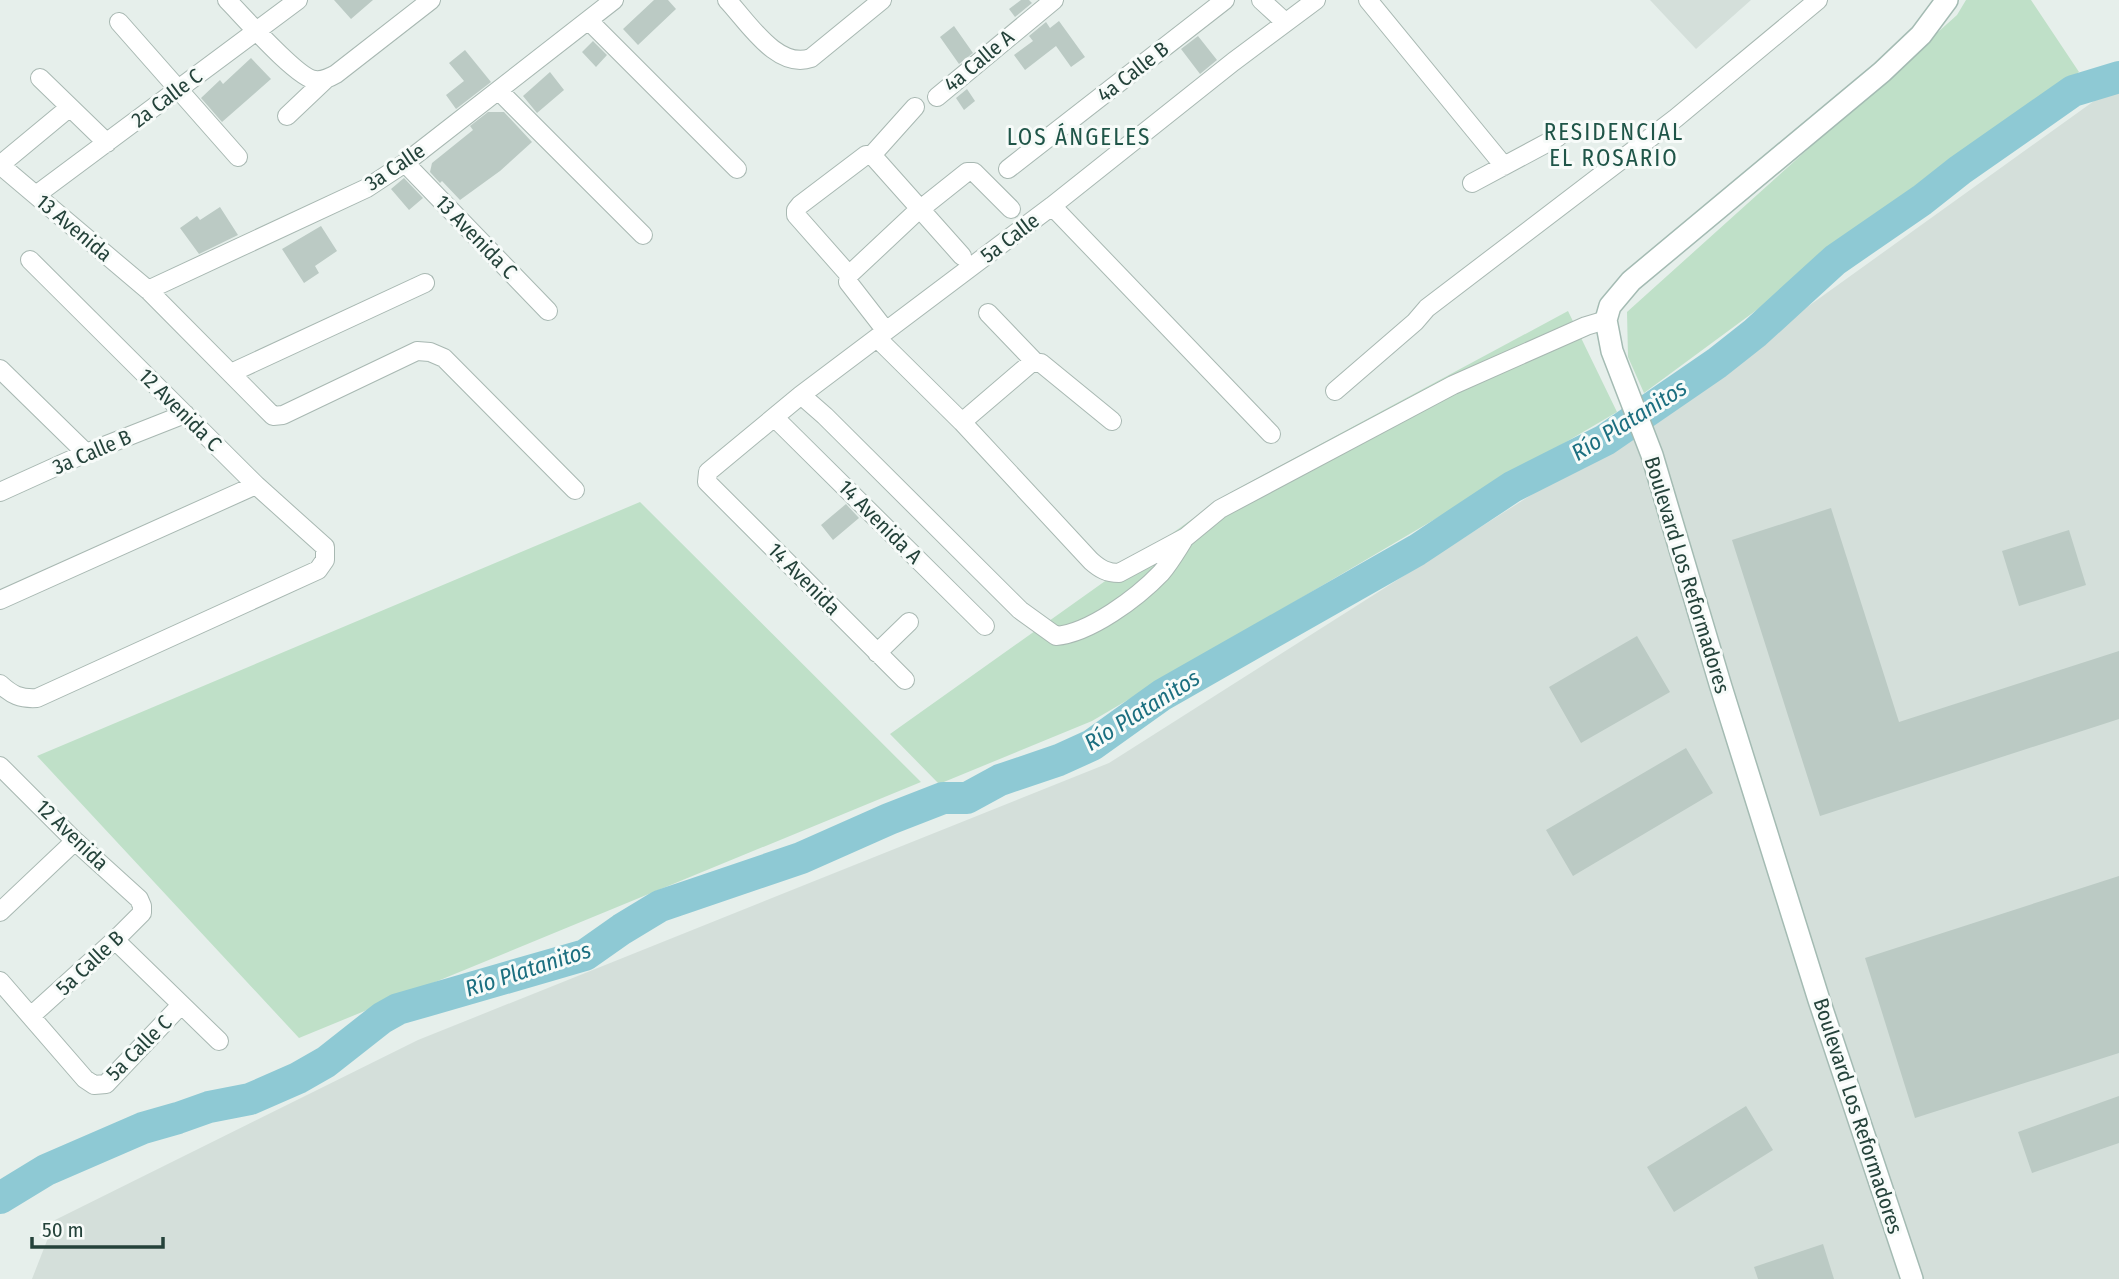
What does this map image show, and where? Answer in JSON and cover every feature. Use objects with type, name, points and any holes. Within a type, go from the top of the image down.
[{"type":"main road","points":[[1606,320],[1610,306],[1631,281],[1882,72],[1921,35],[1947,0]]},
{"type":"main road","name":"Boulevard Los Reformadores","points":[[1606,320],[1612,351],[1652,455],[1819,1000],[1912,1279]]},
{"type":"street","points":[[227,0],[297,71],[320,80]]},
{"type":"street","name":"2a Calle C","points":[[36,195],[298,0]]},
{"type":"street","points":[[287,116],[320,80],[336,74],[431,0]]},
{"type":"street","name":"3a Calle","points":[[148,290],[367,188],[405,163],[614,0]]},
{"type":"street","points":[[727,0],[780,56],[803,61],[811,58],[877,1]]},
{"type":"street","name":"4a Calle A","points":[[937,97],[1054,0]]},
{"type":"street","name":"4a Calle B","points":[[1008,169],[1224,0]]},
{"type":"street","points":[[1261,0],[1284,22]]},
{"type":"street","name":"5a Calle","points":[[706,477],[708,472],[801,395],[1052,206],[1284,22],[1316,0]]},
{"type":"street","points":[[1368,0],[1504,166]]},
{"type":"street","points":[[1335,391],[1415,322],[1427,308],[1676,118],[1818,0]]},
{"type":"street","points":[[589,21],[737,169]]},
{"type":"street","points":[[119,22],[238,156]]},
{"type":"street","points":[[40,78],[107,142]]},
{"type":"street","points":[[499,91],[643,236]]},
{"type":"street","points":[[0,165],[70,107]]},
{"type":"street","points":[[849,275],[796,215],[796,210],[866,155],[872,155],[915,107]]},
{"type":"street","points":[[1472,183],[1558,137]]},
{"type":"street","points":[[872,155],[962,256]]},
{"type":"street","name":"13 Avenida C","points":[[405,163],[548,311]]},
{"type":"street","name":"13 Avenida","points":[[0,165],[148,290],[273,416],[279,417],[417,351],[430,352],[444,358],[575,490]]},
{"type":"street","points":[[1011,209],[974,172],[967,172],[849,275],[848,282],[881,334],[1100,569],[1109,573],[1119,573],[1186,537],[1220,509],[1453,384],[1586,326],[1606,320]]},
{"type":"street","points":[[1052,206],[1271,434]]},
{"type":"street","name":"12 Avenida C","points":[[0,684],[10,694],[23,699],[37,698],[318,570],[324,560],[325,547],[256,485],[30,260]]},
{"type":"street","points":[[231,373],[425,283]]},
{"type":"street","points":[[988,313],[1035,362],[1041,363],[1112,421]]},
{"type":"street","points":[[962,422],[1035,362]]},
{"type":"street","points":[[0,369],[86,453]]},
{"type":"street","points":[[801,395],[1020,610],[1056,636],[1070,635],[1122,606],[1161,572],[1186,537]]},
{"type":"street","name":"3a Calle B","points":[[0,492],[86,453],[185,414]]},
{"type":"street","name":"14 Avenida A","points":[[775,418],[985,626]]},
{"type":"street","name":"14 Avenida","points":[[706,477],[707,482],[905,680]]},
{"type":"street","points":[[0,600],[256,485]]},
{"type":"street","points":[[877,653],[909,622]]},
{"type":"street","name":"12 Avenida","points":[[0,766],[75,841],[139,899],[142,906]]},
{"type":"street","points":[[0,912],[75,841]]},
{"type":"street","name":"5a Calle B","points":[[31,1016],[115,940],[142,913],[142,906]]},
{"type":"street","points":[[115,940],[219,1041]]},
{"type":"street","points":[[0,981],[31,1016]]},
{"type":"street","name":"5a Calle C","points":[[31,1016],[85,1079],[94,1085],[106,1084],[180,1006]]},
{"type":"shaded area","points":[[1650,0],[1751,0],[1696,49]]},
{"type":"shaded area","points":[[2119,86],[2119,1279],[32,1279],[55,1220],[418,1040],[1109,763],[1654,417],[2094,101],[2091,93]]},
{"type":"green space","points":[[1966,0],[2031,0],[2079,72],[1644,393],[1628,357],[1627,312],[1957,15]]},
{"type":"green space","points":[[1568,311],[1617,412],[1092,721],[939,784],[890,734],[1226,495]]},
{"type":"green space","points":[[640,502],[921,782],[299,1038],[37,756]]},
{"type":"building","points":[[334,0],[373,0],[351,19]]},
{"type":"building","points":[[654,0],[668,0],[676,9],[638,45],[623,29]]},
{"type":"building","points":[[1021,0],[1029,0],[1032,3],[1015,17],[1009,9]]},
{"type":"building","points":[[1059,21],[1085,57],[1071,67],[1056,46],[1025,70],[1014,55],[1033,41],[1029,36],[1046,22],[1050,28]]},
{"type":"building","points":[[954,26],[973,53],[959,64],[940,37]]},
{"type":"building","points":[[1198,36],[1217,60],[1200,74],[1181,49]]},
{"type":"building","points":[[593,41],[607,55],[596,67],[582,52]]},
{"type":"building","points":[[465,50],[491,82],[456,109],[446,95],[464,81],[449,63]]},
{"type":"building","points":[[251,58],[271,79],[222,122],[201,98],[220,80],[223,84]]},
{"type":"building","points":[[550,72],[564,90],[537,113],[523,96]]},
{"type":"building","points":[[967,89],[975,101],[964,110],[956,98]]},
{"type":"building","points":[[488,112],[504,112],[532,142],[500,171],[460,200],[430,172],[432,163],[473,130],[470,126]]},
{"type":"building","points":[[404,178],[423,198],[409,210],[391,189]]},
{"type":"building","points":[[220,207],[238,235],[199,254],[180,228],[197,216],[200,220]]},
{"type":"building","points":[[321,226],[337,251],[315,266],[319,273],[304,283],[282,249]]},
{"type":"building","points":[[846,504],[859,518],[833,540],[821,525]]},
{"type":"building","points":[[1831,508],[1899,722],[2119,651],[2119,719],[1820,816],[1732,540]]},
{"type":"building","points":[[2069,530],[2086,585],[2019,606],[2002,551]]},
{"type":"building","points":[[1637,636],[1670,692],[1581,743],[1549,687]]},
{"type":"building","points":[[1686,748],[1713,793],[1573,876],[1546,830]]},
{"type":"building","points":[[2119,876],[2119,1053],[1915,1118],[1865,958]]},
{"type":"building","points":[[2119,1096],[2119,1143],[2032,1173],[2018,1132]]},
{"type":"building","points":[[1746,1106],[1773,1150],[1674,1212],[1647,1167]]},
{"type":"building","points":[[1823,1244],[1834,1279],[1758,1279],[1754,1267]]},
{"type":"waterway","name":"Río Platanitos","points":[[0,1198],[46,1170],[143,1128],[209,1107],[250,1099],[298,1078],[326,1062],[382,1018],[398,1009],[585,955],[660,906],[801,858],[943,798],[967,798],[1000,780],[1059,760],[1092,745],[1162,695],[1417,550],[1512,487],[1605,440],[1717,363],[1755,333],[1835,260],[1922,200],[1960,170],[2073,91],[2119,77]]},
{"type":"district","name":"LOS ÁNGELES","points":[[1079,137]]},
{"type":"district","name":"RESIDENCIAL EL ROSARIO","points":[[1614,145]]}]
